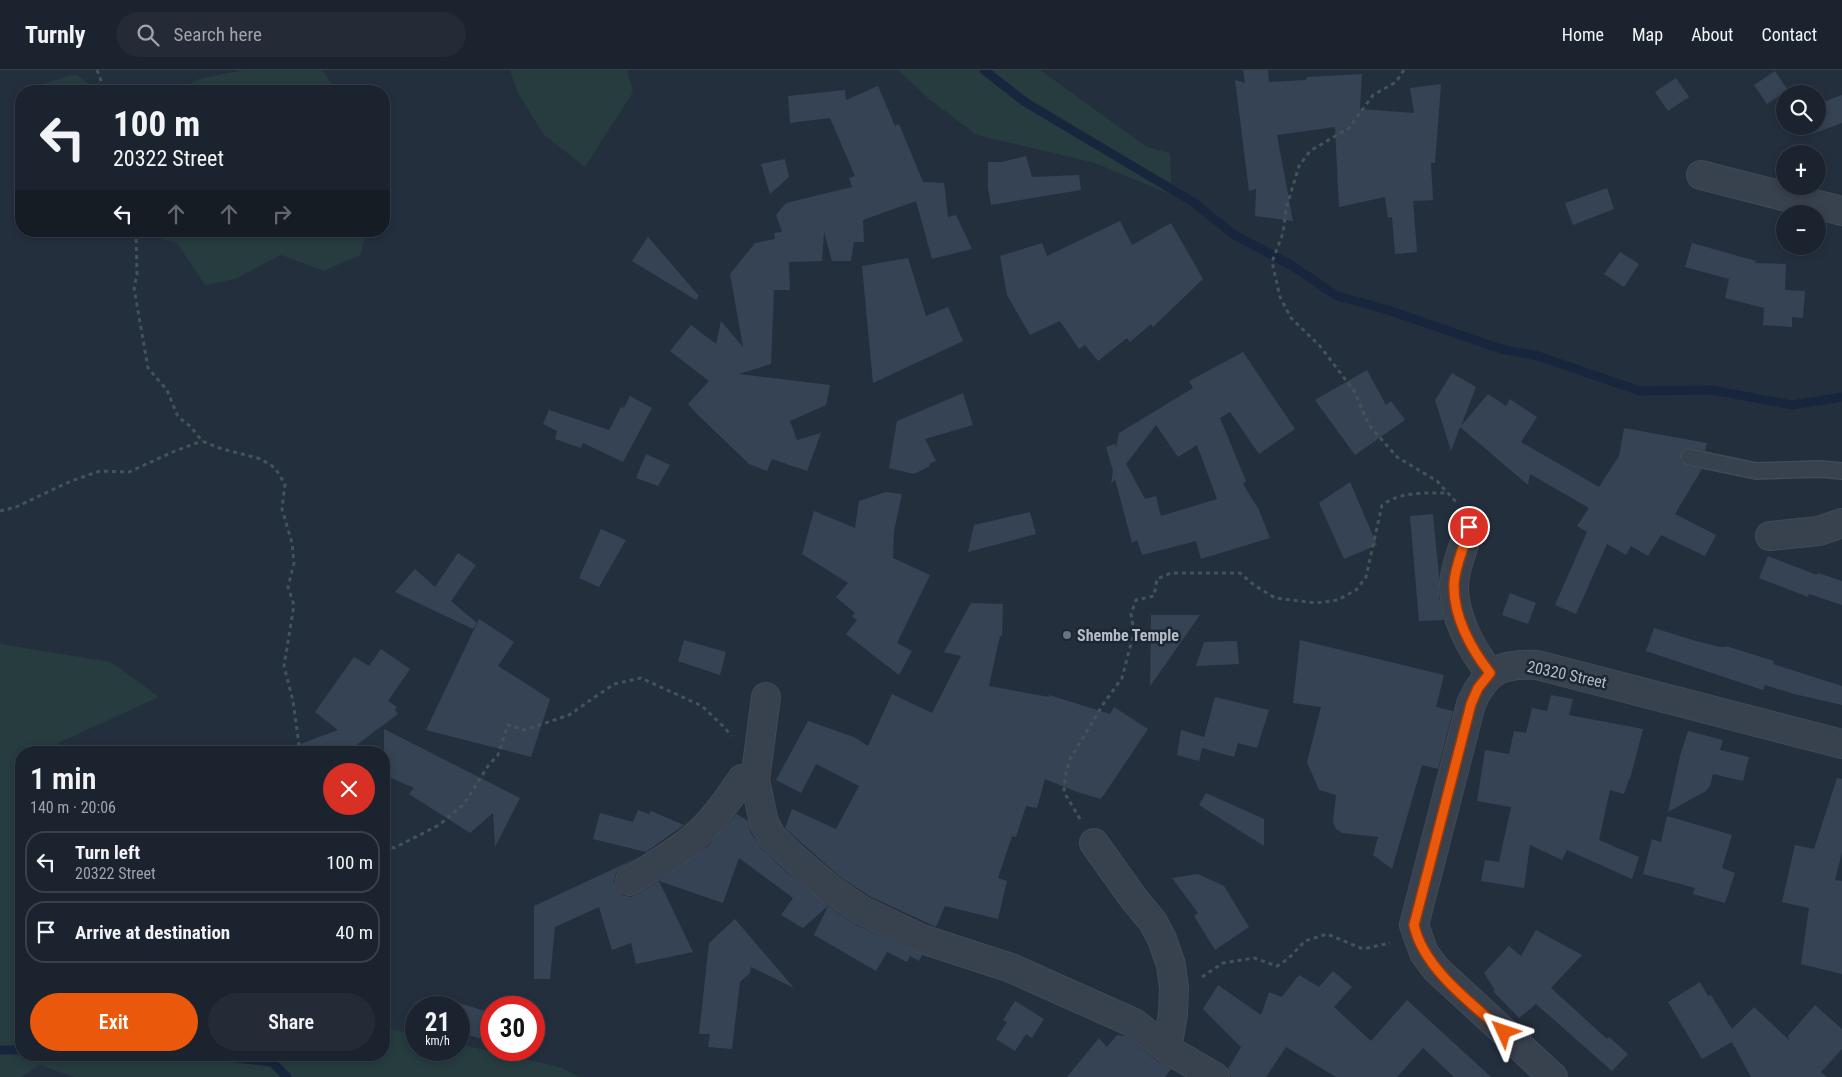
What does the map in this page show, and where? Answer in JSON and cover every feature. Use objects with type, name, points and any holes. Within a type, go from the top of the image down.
[{"type":"street","points":[[1701,175],[1842,211]]},
{"type":"street","points":[[1770,536],[1819,532],[1842,522]]},
{"type":"street","points":[[1469,527],[1454,585],[1460,620],[1476,655],[1490,673],[1478,688],[1471,704],[1414,925],[1415,932],[1424,953],[1436,969],[1554,1077]]},
{"type":"street","name":"20320 Street","points":[[1490,673],[1516,664],[1537,665],[1842,744]]},
{"type":"street","points":[[766,697],[749,780],[764,823],[772,837],[793,857],[830,888],[861,910],[922,939],[1011,968],[1134,1023],[1167,1049],[1215,1077]]},
{"type":"street","points":[[630,881],[683,846],[707,825],[728,799],[749,780]]},
{"type":"street","points":[[1094,843],[1153,922],[1162,939],[1171,965],[1174,988],[1173,1014],[1167,1049]]},
{"type":"lane","points":[[1689,456],[1756,471],[1820,469],[1842,471]]},
{"type":"path","points":[[98,70],[102,85]]},
{"type":"path","points":[[1404,70],[1396,82],[1372,95],[1348,128],[1310,151],[1299,166],[1286,209],[1283,233],[1272,262],[1280,297],[1291,318],[1320,346],[1354,391],[1369,426],[1398,457],[1437,481],[1458,505],[1469,527]]},
{"type":"path","points":[[136,237],[137,274],[134,288],[148,368],[167,390],[178,417],[190,426],[202,441],[219,448],[261,459],[275,468],[284,484],[282,509],[292,543],[294,563],[288,587],[294,605],[284,666],[293,701],[299,746]]},
{"type":"path","points":[[0,511],[9,510],[71,481],[100,471],[129,472],[202,441]]},
{"type":"path","points":[[1094,843],[1064,792],[1065,777],[1070,759],[1104,703],[1122,678],[1134,632],[1131,614],[1136,600],[1154,596],[1158,579],[1171,573],[1240,573],[1254,585],[1275,598],[1316,603],[1338,600],[1356,590],[1366,577],[1382,505],[1392,498],[1419,492],[1448,493]]},
{"type":"path","points":[[390,847],[394,848],[439,825],[464,804],[488,766],[498,755],[508,725],[525,730],[569,715],[614,684],[641,678],[702,706],[725,728],[740,750],[749,780]]},
{"type":"path","points":[[1200,979],[1223,963],[1254,958],[1277,966],[1288,959],[1305,941],[1327,934],[1363,949],[1400,941],[1415,932]]},
{"type":"green space","points":[[244,70],[320,70],[323,71],[332,85],[187,85],[199,79]]},
{"type":"green space","points":[[510,70],[627,70],[633,92],[585,167],[544,135],[518,93]]},
{"type":"green space","points":[[898,70],[1040,70],[1147,147],[1170,153],[1172,195],[1095,163],[977,135],[929,99]]},
{"type":"green space","points":[[75,74],[91,85],[43,85]]},
{"type":"green space","points":[[155,237],[365,237],[360,255],[324,271],[281,255],[235,279],[205,285],[177,243]]},
{"type":"green space","points":[[0,644],[111,662],[159,697],[58,743],[59,746],[15,746],[15,1061],[390,1061],[390,1028],[405,1032],[405,1061],[470,1061],[470,1047],[480,1049],[480,1061],[533,1061],[559,1067],[580,1077],[74,1077],[40,1065],[21,1077],[0,1077]]},
{"type":"building","points":[[1243,70],[1268,70],[1269,82],[1306,80],[1307,77],[1362,74],[1360,109],[1414,113],[1410,88],[1441,84],[1435,163],[1431,163],[1433,200],[1413,201],[1417,252],[1395,254],[1392,217],[1388,218],[1385,197],[1339,207],[1335,127],[1277,135],[1293,221],[1255,216],[1256,189],[1249,191],[1235,80],[1245,83]]},
{"type":"building","points":[[1775,71],[1785,85],[1776,85],[1776,98],[1767,104],[1754,85]]},
{"type":"building","points":[[1676,78],[1689,97],[1668,111],[1655,92]]},
{"type":"building","points":[[878,86],[895,126],[899,124],[923,182],[944,183],[948,217],[956,215],[972,249],[932,259],[916,201],[863,220],[864,242],[854,242],[851,261],[832,261],[824,232],[822,261],[789,262],[790,290],[774,290],[771,364],[739,374],[830,385],[826,405],[790,421],[797,440],[821,433],[807,471],[772,459],[767,471],[749,464],[688,404],[709,381],[670,351],[691,325],[716,344],[721,321],[743,347],[730,274],[755,243],[775,239],[774,233],[782,232],[776,215],[786,203],[852,187],[849,178],[855,176],[830,118],[790,123],[788,96],[845,90],[846,100]]},
{"type":"building","points":[[1842,95],[1842,123],[1826,129],[1826,101]]},
{"type":"building","points":[[1026,156],[1032,177],[1079,175],[1081,190],[991,205],[988,188],[988,162],[1002,162]]},
{"type":"building","points":[[785,159],[789,177],[770,194],[761,164]]},
{"type":"building","points":[[1607,188],[1614,209],[1573,225],[1565,203]]},
{"type":"building","points":[[1120,221],[1132,245],[1171,223],[1203,279],[1153,327],[1151,324],[1130,342],[1127,338],[1098,361],[1085,345],[1079,349],[1060,321],[1030,335],[1007,295],[1000,256],[1042,243],[1047,256]]},
{"type":"building","points":[[648,237],[699,296],[696,300],[632,261]]},
{"type":"building","points":[[1692,243],[1756,261],[1755,263],[1786,264],[1785,290],[1805,291],[1803,318],[1792,317],[1792,327],[1763,325],[1764,308],[1725,298],[1729,279],[1685,267]]},
{"type":"building","points":[[1620,252],[1639,264],[1624,287],[1604,274]]},
{"type":"building","points":[[908,258],[926,316],[948,307],[963,341],[873,383],[862,266]]},
{"type":"building","points":[[1243,352],[1295,429],[1259,454],[1230,412],[1220,418],[1246,481],[1243,484],[1259,510],[1270,538],[1201,559],[1196,541],[1142,555],[1137,540],[1132,543],[1115,479],[1111,484],[1113,471],[1106,447],[1115,444],[1116,447],[1119,433],[1193,388],[1189,381]],"holes":[[[1156,425],[1178,457],[1197,445],[1217,499],[1161,516],[1156,496],[1145,499],[1126,464]]]},
{"type":"building","points":[[1367,370],[1386,405],[1391,401],[1405,420],[1355,455],[1315,400]]},
{"type":"building","points":[[1452,373],[1476,387],[1461,426],[1488,394],[1506,406],[1510,399],[1537,417],[1521,442],[1599,487],[1619,456],[1624,428],[1707,443],[1705,451],[1687,448],[1680,455],[1680,460],[1683,464],[1702,469],[1675,514],[1716,535],[1705,556],[1661,535],[1648,556],[1631,546],[1626,555],[1607,544],[1576,614],[1555,605],[1587,532],[1577,526],[1589,508],[1530,474],[1528,485],[1460,427],[1451,451],[1435,400]]},
{"type":"building","points":[[963,393],[973,425],[925,439],[936,461],[929,464],[930,466],[914,474],[889,468],[897,421]]},
{"type":"building","points":[[630,396],[652,408],[623,462],[583,443],[581,448],[555,439],[557,431],[543,424],[549,410],[609,430],[621,407],[624,408]]},
{"type":"building","points":[[646,454],[670,465],[658,486],[636,478]]},
{"type":"building","points":[[1350,482],[1377,545],[1344,559],[1319,503]]},
{"type":"building","points":[[886,492],[902,494],[894,531],[893,558],[930,575],[897,643],[912,651],[899,675],[846,634],[857,620],[852,616],[855,613],[836,597],[848,583],[802,554],[814,511],[855,528],[859,501]]},
{"type":"building","points":[[1030,512],[1036,534],[968,552],[974,525]]},
{"type":"building","points":[[1433,514],[1439,576],[1439,597],[1444,620],[1419,621],[1410,516]]},
{"type":"building","points":[[601,529],[626,540],[599,587],[579,578]]},
{"type":"building","points":[[458,553],[476,565],[451,601],[477,623],[473,629],[395,592],[415,569],[435,587]]},
{"type":"building","points":[[1768,556],[1817,575],[1818,573],[1842,581],[1842,605],[1809,594],[1808,597],[1759,578]]},
{"type":"building","points":[[1510,593],[1536,603],[1528,624],[1502,615]]},
{"type":"building","points":[[971,603],[1003,604],[1002,636],[1000,636],[989,686],[1049,697],[1049,695],[1110,714],[1114,707],[1148,729],[1101,799],[1045,779],[1037,808],[1026,806],[1016,837],[1012,836],[998,878],[1007,881],[998,919],[945,906],[936,927],[869,896],[839,876],[785,828],[792,809],[836,829],[859,786],[816,764],[801,793],[776,780],[808,721],[854,737],[868,746],[892,694],[932,713],[961,656],[944,652]]},
{"type":"building","points":[[1151,615],[1200,615],[1150,686]]},
{"type":"building","points":[[479,619],[514,642],[498,666],[550,699],[531,757],[426,730]]},
{"type":"building","points":[[1654,628],[1720,647],[1726,646],[1774,661],[1773,664],[1842,686],[1842,705],[1765,685],[1763,690],[1646,651]]},
{"type":"building","points":[[684,640],[726,652],[720,675],[678,661]]},
{"type":"building","points":[[1300,640],[1444,675],[1436,707],[1453,711],[1438,769],[1422,765],[1392,869],[1373,855],[1378,837],[1342,833],[1336,829],[1333,822],[1336,795],[1319,790],[1307,762],[1321,707],[1293,703]]},
{"type":"building","points":[[1237,641],[1239,664],[1196,666],[1204,642]]},
{"type":"building","points":[[381,649],[410,669],[388,701],[397,707],[395,710],[398,714],[355,746],[295,746],[338,730],[315,712],[354,657],[369,666]]},
{"type":"building","points":[[1551,695],[1573,699],[1569,715],[1643,729],[1630,779],[1624,794],[1610,790],[1599,840],[1639,857],[1632,879],[1567,850],[1562,860],[1530,845],[1524,888],[1481,881],[1485,860],[1499,862],[1511,807],[1477,801],[1485,750],[1509,754],[1514,731],[1526,733],[1532,708],[1547,711]]},
{"type":"building","points":[[1215,697],[1269,710],[1257,748],[1238,743],[1234,757],[1202,748],[1199,761],[1177,755],[1181,730],[1204,737]]},
{"type":"building","points":[[384,729],[520,798],[495,847],[493,813],[470,833],[409,794],[414,788],[390,778],[390,746],[384,746]]},
{"type":"building","points":[[1688,731],[1723,740],[1720,750],[1749,757],[1743,781],[1713,774],[1710,786],[1706,791],[1668,812],[1680,756]]},
{"type":"building","points":[[1837,778],[1842,779],[1842,852],[1835,880],[1842,881],[1842,974],[1801,964],[1809,908],[1782,902],[1795,845],[1814,849]]},
{"type":"building","points":[[1206,793],[1264,819],[1264,846],[1199,805]]},
{"type":"building","points":[[638,810],[649,814],[651,811],[684,825],[646,852],[593,839],[600,813],[633,822]]},
{"type":"building","points":[[737,814],[748,821],[750,831],[761,848],[828,906],[803,928],[781,915],[793,898],[739,858],[723,903],[659,881],[708,846]]},
{"type":"building","points":[[1667,816],[1732,835],[1722,868],[1735,873],[1725,903],[1693,894],[1695,888],[1643,874],[1652,839],[1661,842]]},
{"type":"building","points":[[635,859],[616,873],[614,881],[617,889],[622,895],[631,897],[659,881],[693,952],[636,964],[631,943],[612,950],[599,907],[555,927],[550,979],[534,979],[534,906]]},
{"type":"building","points":[[1198,874],[1224,886],[1249,927],[1215,950],[1194,916],[1198,913],[1172,878]]},
{"type":"building","points":[[828,906],[854,924],[922,955],[919,961],[910,956],[907,962],[887,952],[876,971],[814,935]]},
{"type":"building","points":[[735,919],[794,988],[751,967],[750,973],[740,982],[732,1049],[708,1047],[710,1034],[699,1034],[709,943]]},
{"type":"building","points":[[1536,930],[1582,955],[1551,988],[1607,1039],[1609,1037],[1628,1054],[1612,1071],[1536,1004],[1519,1018],[1493,991],[1495,990],[1484,973],[1509,946],[1521,956]]},
{"type":"building","points":[[1333,971],[1352,987],[1334,1007],[1371,1041],[1407,1000],[1491,1077],[1454,1077],[1423,1048],[1397,1077],[1336,1077],[1286,1047],[1266,1077],[1231,1077],[1228,1069],[1241,1047],[1203,1009],[1218,985],[1261,1015],[1269,992],[1282,997],[1299,975],[1319,987]]},
{"type":"building","points":[[1700,982],[1708,996],[1711,995],[1732,1029],[1754,1007],[1789,1040],[1788,1036],[1815,1005],[1842,1029],[1842,1049],[1821,1072],[1827,1077],[1751,1077],[1732,1042],[1702,1059],[1668,1002]]},
{"type":"building","points":[[1015,1001],[1044,1019],[1032,1038],[1026,1034],[1015,1051],[996,1039],[1007,1022],[1003,1020]]},
{"type":"building","points":[[470,1006],[480,1010],[480,1038],[470,1035]]},
{"type":"building","points":[[1117,1035],[1126,1036],[1157,1061],[1171,1069],[1165,1077],[1067,1077],[1099,1038],[1107,1047]]},
{"type":"waterway","points":[[984,70],[1025,102],[1193,202],[1233,234],[1291,265],[1337,296],[1385,309],[1501,349],[1538,356],[1640,391],[1712,390],[1792,405],[1842,397]]},
{"type":"waterway","points":[[0,1050],[15,1050]]},
{"type":"waterway","points":[[263,1061],[272,1062],[287,1077]]},
{"type":"place","name":"Shembe Temple","points":[[1067,635]]},
{"type":"route","points":[[1469,527],[1454,585],[1460,620],[1476,655],[1490,673],[1478,688],[1471,704],[1414,925],[1424,953],[1436,969],[1504,1032]]}]
